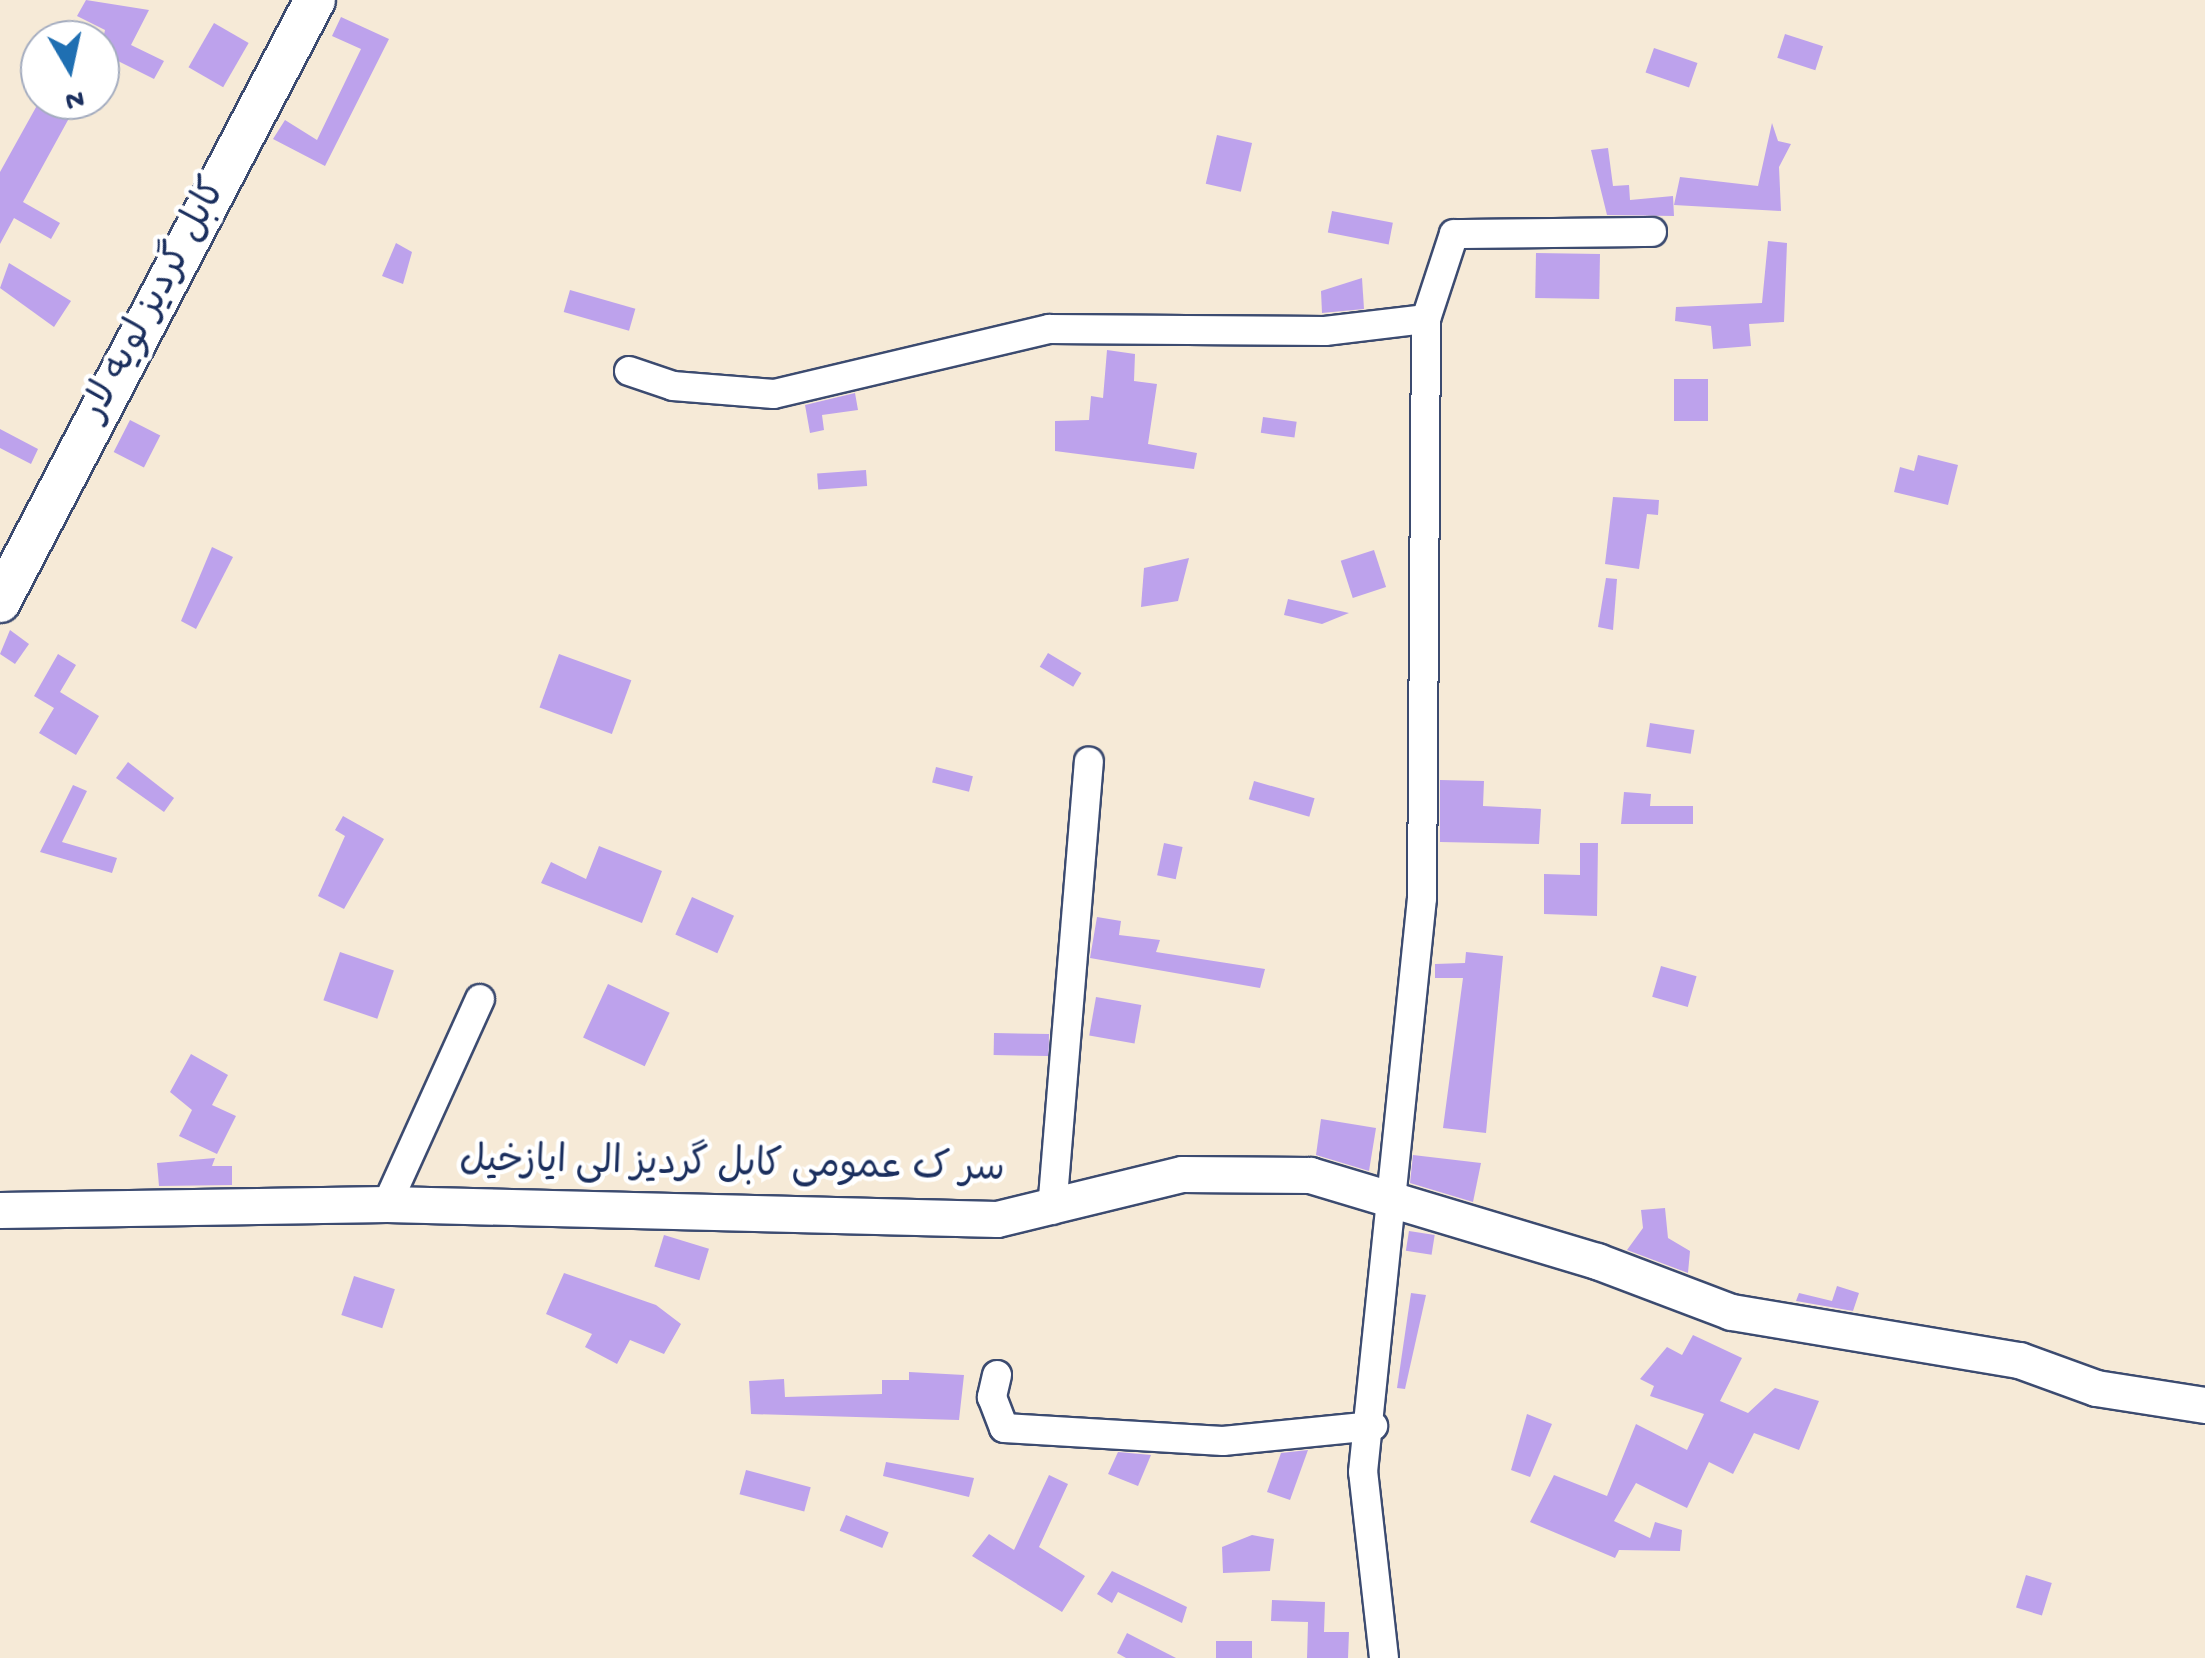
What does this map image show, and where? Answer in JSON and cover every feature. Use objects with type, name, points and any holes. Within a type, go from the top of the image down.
[{"type":"highway","name":"کابل گردیز لویه لار","points":[[0,602],[315,0]]},
{"type":"main road","name":"سر ک عمومی کابل گردیز الی ایازخیل","points":[[0,1210],[387,1204],[997,1219],[1052,1210],[1182,1174],[1248,1170],[1310,1175],[1597,1262],[1730,1312],[2019,1360],[2096,1388],[2205,1405]]},
{"type":"street","points":[[1384,1658],[1364,1508],[1422,898],[1426,318],[1454,234],[1652,232]]},
{"type":"street","points":[[629,371],[673,386],[774,394],[1049,329],[1325,331],[1426,318]]},
{"type":"street","points":[[1052,1210],[1089,762]]},
{"type":"street","points":[[387,1204],[480,999]]},
{"type":"street","points":[[997,1375],[992,1397],[1004,1428],[1223,1441],[1372,1426]]},
{"type":"building","points":[[86,0],[149,10],[131,45],[164,61],[154,79],[120,62],[120,20],[85,20],[77,16]]},
{"type":"building","points":[[341,17],[389,39],[325,166],[273,139],[285,120],[317,140],[361,49],[332,36]]},
{"type":"building","points":[[214,23],[249,43],[223,87],[188,67]]},
{"type":"building","points":[[1785,34],[1823,46],[1815,70],[1777,58]]},
{"type":"building","points":[[1654,48],[1697,63],[1689,88],[1646,73]]},
{"type":"building","points":[[29,120],[68,120],[23,202],[60,223],[51,239],[14,218],[0,244],[0,172]]},
{"type":"building","points":[[1772,123],[1778,141],[1791,144],[1779,167],[1781,211],[1674,205],[1680,177],[1758,186]]},
{"type":"building","points":[[1217,135],[1252,143],[1241,192],[1206,184]]},
{"type":"building","points":[[1608,148],[1613,186],[1629,185],[1630,200],[1673,196],[1674,216],[1607,215],[1591,150]]},
{"type":"building","points":[[1332,211],[1393,223],[1389,244],[1328,233]]},
{"type":"building","points":[[1768,241],[1787,243],[1784,322],[1749,324],[1751,346],[1713,349],[1711,326],[1675,321],[1676,307],[1762,303]]},
{"type":"building","points":[[396,243],[412,252],[403,284],[382,276]]},
{"type":"building","points":[[1536,253],[1600,254],[1599,299],[1535,298]]},
{"type":"building","points":[[9,263],[71,301],[54,327],[0,288]]},
{"type":"building","points":[[1362,278],[1364,309],[1322,313],[1321,291]]},
{"type":"building","points":[[570,290],[635,309],[629,331],[564,312]]},
{"type":"building","points":[[1107,350],[1135,354],[1134,381],[1157,384],[1148,444],[1197,453],[1194,469],[1055,451],[1055,421],[1089,420],[1091,396],[1103,398]]},
{"type":"building","points":[[1674,379],[1708,379],[1708,421],[1674,421]]},
{"type":"building","points":[[855,393],[858,410],[822,415],[824,430],[810,433],[805,405]]},
{"type":"building","points":[[1263,417],[1297,422],[1294,438],[1261,433]]},
{"type":"building","points":[[130,420],[160,435],[144,468],[114,452]]},
{"type":"building","points":[[0,429],[38,449],[31,464],[0,448]]},
{"type":"building","points":[[1918,455],[1958,465],[1948,505],[1894,492],[1900,467],[1914,471]]},
{"type":"building","points":[[866,470],[867,486],[818,489],[817,473]]},
{"type":"building","points":[[1613,497],[1659,500],[1658,515],[1647,514],[1639,569],[1605,564]]},
{"type":"building","points":[[212,547],[233,557],[196,629],[181,621]]},
{"type":"building","points":[[1374,550],[1386,587],[1353,598],[1341,561]]},
{"type":"building","points":[[1189,558],[1178,601],[1141,607],[1144,568]]},
{"type":"building","points":[[1606,578],[1617,579],[1613,630],[1598,627]]},
{"type":"building","points":[[1288,599],[1349,613],[1322,624],[1284,615]]},
{"type":"building","points":[[10,630],[29,644],[15,664],[0,654]]},
{"type":"building","points":[[1048,653],[1081,673],[1073,687],[1040,667]]},
{"type":"building","points":[[58,654],[76,665],[60,692],[99,716],[76,755],[39,733],[54,708],[34,696]]},
{"type":"building","points":[[559,654],[631,680],[612,734],[540,708]]},
{"type":"building","points":[[1650,723],[1694,730],[1691,754],[1646,747]]},
{"type":"building","points":[[128,762],[174,798],[164,812],[116,778]]},
{"type":"building","points":[[936,767],[973,776],[969,792],[932,783]]},
{"type":"building","points":[[1440,780],[1484,781],[1483,806],[1541,809],[1539,844],[1440,842]]},
{"type":"building","points":[[1254,781],[1315,798],[1309,817],[1249,799]]},
{"type":"building","points":[[73,785],[87,791],[62,842],[117,858],[112,873],[40,852]]},
{"type":"building","points":[[1624,792],[1651,794],[1650,806],[1693,806],[1693,824],[1621,824]]},
{"type":"building","points":[[343,816],[384,839],[344,909],[318,896],[345,836],[335,830]]},
{"type":"building","points":[[1164,843],[1183,847],[1176,879],[1157,875]]},
{"type":"building","points":[[1580,843],[1598,843],[1597,916],[1544,914],[1544,874],[1580,875]]},
{"type":"building","points":[[599,846],[662,871],[642,923],[541,883],[551,862],[586,879]]},
{"type":"building","points":[[692,897],[734,916],[717,953],[675,934]]},
{"type":"building","points":[[1097,917],[1121,921],[1119,935],[1160,940],[1156,952],[1265,969],[1260,988],[1090,958]]},
{"type":"building","points":[[340,952],[394,971],[377,1019],[323,1000]]},
{"type":"building","points":[[1466,952],[1503,956],[1486,1133],[1443,1128],[1463,978],[1435,978],[1435,964],[1465,963]]},
{"type":"building","points":[[1661,966],[1697,976],[1688,1007],[1652,997]]},
{"type":"building","points":[[608,984],[670,1013],[645,1066],[583,1037]]},
{"type":"building","points":[[1096,997],[1141,1005],[1135,1043],[1089,1035]]},
{"type":"building","points":[[994,1033],[1049,1034],[1049,1056],[994,1055]]},
{"type":"building","points":[[191,1054],[228,1075],[212,1105],[236,1116],[217,1154],[179,1136],[192,1110],[170,1092]]},
{"type":"building","points":[[1321,1119],[1376,1128],[1369,1171],[1316,1155]]},
{"type":"building","points":[[1413,1155],[1481,1163],[1473,1202],[1410,1183]]},
{"type":"building","points":[[215,1158],[212,1166],[232,1166],[232,1185],[159,1186],[157,1163]]},
{"type":"building","points":[[1665,1208],[1668,1238],[1690,1251],[1688,1273],[1627,1250],[1643,1228],[1641,1210]]},
{"type":"building","points":[[1409,1231],[1435,1235],[1432,1255],[1406,1251]]},
{"type":"building","points":[[664,1235],[709,1249],[699,1280],[654,1267]]},
{"type":"building","points":[[564,1273],[656,1305],[681,1324],[664,1354],[630,1340],[617,1364],[585,1347],[592,1334],[546,1314]]},
{"type":"building","points":[[354,1276],[395,1289],[382,1328],[341,1315]]},
{"type":"building","points":[[1837,1286],[1859,1293],[1853,1311],[1796,1301],[1799,1293],[1832,1301]]},
{"type":"building","points":[[1411,1293],[1426,1295],[1405,1389],[1397,1388]]},
{"type":"building","points":[[1693,1335],[1742,1358],[1720,1401],[1748,1413],[1775,1388],[1819,1401],[1799,1450],[1754,1433],[1733,1474],[1709,1462],[1687,1508],[1636,1483],[1614,1521],[1650,1538],[1655,1522],[1682,1530],[1680,1551],[1619,1550],[1615,1558],[1530,1522],[1554,1475],[1607,1496],[1636,1424],[1687,1450],[1704,1414],[1650,1396],[1654,1386],[1640,1379],[1667,1347],[1682,1355]]},
{"type":"building","points":[[909,1372],[964,1375],[959,1420],[751,1414],[749,1381],[784,1379],[785,1397],[882,1394],[882,1380],[909,1380]]},
{"type":"building","points":[[1527,1414],[1552,1424],[1530,1477],[1511,1470]]},
{"type":"building","points":[[1308,1450],[1290,1500],[1267,1492],[1281,1453]]},
{"type":"building","points":[[1118,1452],[1151,1455],[1138,1486],[1108,1474]]},
{"type":"building","points":[[886,1462],[974,1478],[969,1497],[883,1476]]},
{"type":"building","points":[[746,1470],[811,1487],[804,1511],[740,1494]]},
{"type":"building","points":[[1049,1475],[1068,1484],[1039,1547],[1085,1576],[1062,1612],[972,1556],[989,1534],[1014,1550]]},
{"type":"building","points":[[846,1515],[889,1532],[882,1548],[840,1531]]},
{"type":"building","points":[[1252,1535],[1274,1539],[1270,1571],[1223,1573],[1222,1547]]},
{"type":"building","points":[[1112,1571],[1187,1607],[1182,1623],[1118,1592],[1112,1603],[1097,1594]]},
{"type":"building","points":[[2026,1575],[2052,1583],[2042,1615],[2016,1608]]},
{"type":"building","points":[[1272,1600],[1325,1602],[1324,1632],[1349,1632],[1348,1658],[1307,1658],[1308,1622],[1271,1621]]},
{"type":"building","points":[[1127,1633],[1176,1658],[1126,1658],[1117,1653]]},
{"type":"building","points":[[1216,1641],[1252,1641],[1252,1658],[1216,1658]]}]
